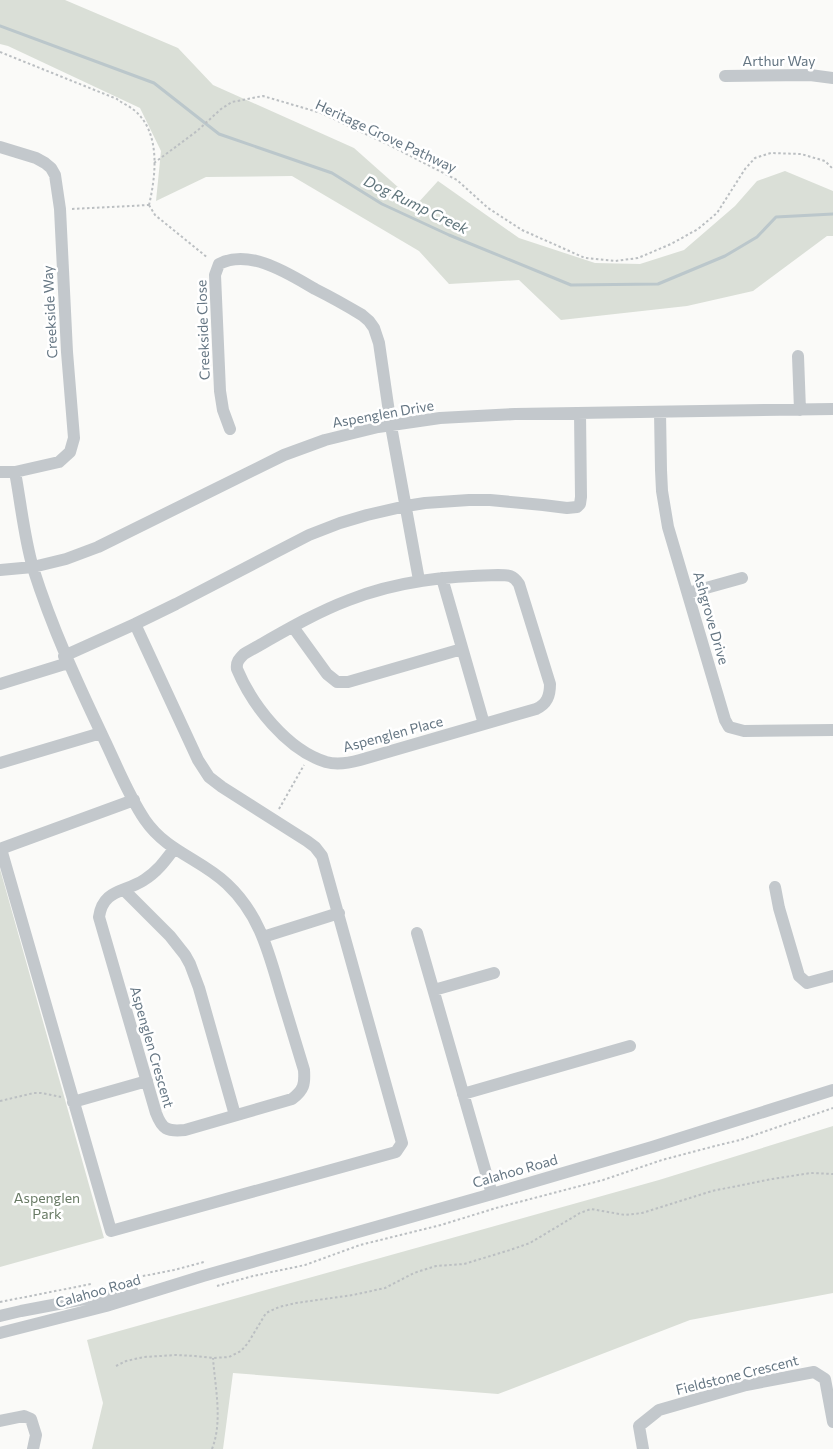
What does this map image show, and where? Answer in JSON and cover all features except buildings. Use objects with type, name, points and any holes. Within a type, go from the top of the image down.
[{"type":"street","name":"Arthur Way","points":[[725,76],[792,74],[833,78]]},
{"type":"street","name":"Creekside Way","points":[[0,147],[46,163],[55,175],[60,210],[67,352],[74,438],[70,452],[59,462],[16,472],[0,472]]},
{"type":"street","name":"Creekside Close","points":[[230,429],[223,410],[220,391],[215,275],[219,264],[227,260],[246,259],[268,264],[296,277],[362,315],[369,321],[377,335],[379,344],[391,426]]},
{"type":"street","points":[[798,356],[800,410]]},
{"type":"street","name":"Aspenglen Drive","points":[[0,570],[33,567],[66,559],[98,547],[284,455],[325,440],[391,426],[440,418],[515,414],[833,409]]},
{"type":"street","name":"Ashgrove Drive","points":[[660,412],[661,470],[668,527],[725,720],[729,727],[744,732],[833,730]]},
{"type":"street","points":[[0,684],[66,659],[309,535],[366,515],[406,506],[483,500],[512,501],[567,508],[577,507],[580,504],[581,497],[580,413]]},
{"type":"street","points":[[391,426],[419,580]]},
{"type":"street","points":[[16,472],[27,544],[33,567]]},
{"type":"street","name":"Aspenglen Crescent","points":[[33,567],[66,659],[139,811],[154,831],[174,849],[226,882],[251,912],[263,937],[304,1070],[303,1087],[300,1093],[292,1099],[176,1131],[163,1127],[159,1122],[99,917],[103,903],[107,898],[136,884],[153,873],[174,849]]},
{"type":"street","name":"Aspenglen Place","points":[[510,575],[515,578],[522,591],[550,684],[549,697],[546,703],[541,707],[484,724],[360,760],[337,764],[318,759],[289,741],[270,723],[254,700],[238,669],[239,658],[293,626],[349,600],[378,590],[419,580],[442,578],[510,575]]},
{"type":"street","points":[[442,578],[484,724]]},
{"type":"street","points":[[688,593],[742,578]]},
{"type":"street","points":[[134,800],[0,849],[111,1232],[396,1152],[402,1144],[322,856],[307,841],[209,777],[198,760],[135,624]]},
{"type":"street","points":[[293,626],[327,674],[337,682],[348,682],[462,649]]},
{"type":"street","points":[[0,764],[101,733]]},
{"type":"street","points":[[775,887],[779,908],[799,976],[807,983],[833,976]]},
{"type":"street","points":[[124,890],[170,936],[190,964],[199,988],[235,1115]]},
{"type":"street","points":[[263,937],[339,913]]},
{"type":"street","points":[[417,934],[492,1194]]},
{"type":"street","points":[[434,990],[494,973]]},
{"type":"street","points":[[463,1094],[630,1046]]},
{"type":"street","points":[[72,1099],[146,1081]]},
{"type":"street","name":"Calahoo Road","points":[[0,1333],[106,1306],[203,1276],[492,1194],[652,1147],[833,1090]]},
{"type":"street","name":"Calahoo Road","points":[[0,1316],[21,1310],[203,1276]]},
{"type":"street","name":"Fieldstone Crescent","points":[[643,1449],[639,1426],[660,1410],[746,1385],[814,1372],[825,1379],[833,1422]]},
{"type":"street","points":[[0,1421],[24,1416],[31,1419],[36,1435],[32,1449]]},
{"type":"path","points":[[0,52],[117,100],[134,110],[147,127],[153,147],[154,183],[149,205],[155,216],[207,258],[219,264]]},
{"type":"path","name":"Heritage Grove Pathway","points":[[154,163],[232,102],[263,96],[321,113],[457,180],[488,208],[522,230],[585,258],[615,261],[638,258],[671,244],[698,229],[716,213],[745,169],[755,158],[771,153],[801,154],[825,162],[833,169]]},
{"type":"path","points":[[60,210],[149,205]]},
{"type":"path","points":[[273,819],[304,762]]},
{"type":"path","points":[[0,1101],[34,1093],[72,1099]]},
{"type":"path","points":[[217,1286],[305,1265],[360,1246],[603,1180],[662,1160],[740,1140],[833,1108]]},
{"type":"path","points":[[116,1366],[126,1361],[144,1357],[176,1355],[213,1358],[230,1357],[241,1351],[248,1343],[266,1313],[279,1307],[385,1288],[414,1273],[436,1266],[464,1264],[500,1253],[530,1242],[580,1213],[591,1209],[625,1215],[642,1213],[712,1191],[811,1173],[833,1174]]},
{"type":"path","points":[[125,1279],[174,1270],[207,1261]]},
{"type":"path","points":[[0,1302],[96,1284]]},
{"type":"path","points":[[212,1449],[217,1425],[213,1358]]},
{"type":"green space","points":[[0,0],[65,0],[178,48],[213,85],[354,148],[417,204],[438,181],[519,238],[595,263],[640,264],[684,250],[735,206],[757,181],[785,171],[833,191],[833,236],[827,236],[753,291],[687,306],[561,320],[519,280],[449,284],[419,251],[292,176],[206,177],[156,201],[161,151],[140,108],[8,46],[0,44]]},
{"type":"green space","name":"Aspenglen Park","points":[[0,869],[104,1238],[0,1267]]},
{"type":"green space","points":[[833,1126],[833,1293],[690,1320],[498,1394],[233,1373],[223,1449],[92,1449],[103,1403],[87,1340],[659,1180]]},
{"type":"waterway","name":"Dog Rump Creek","points":[[0,26],[154,83],[219,134],[332,173],[382,204],[449,235],[571,285],[658,284],[725,256],[757,237],[776,217],[833,214]]}]
